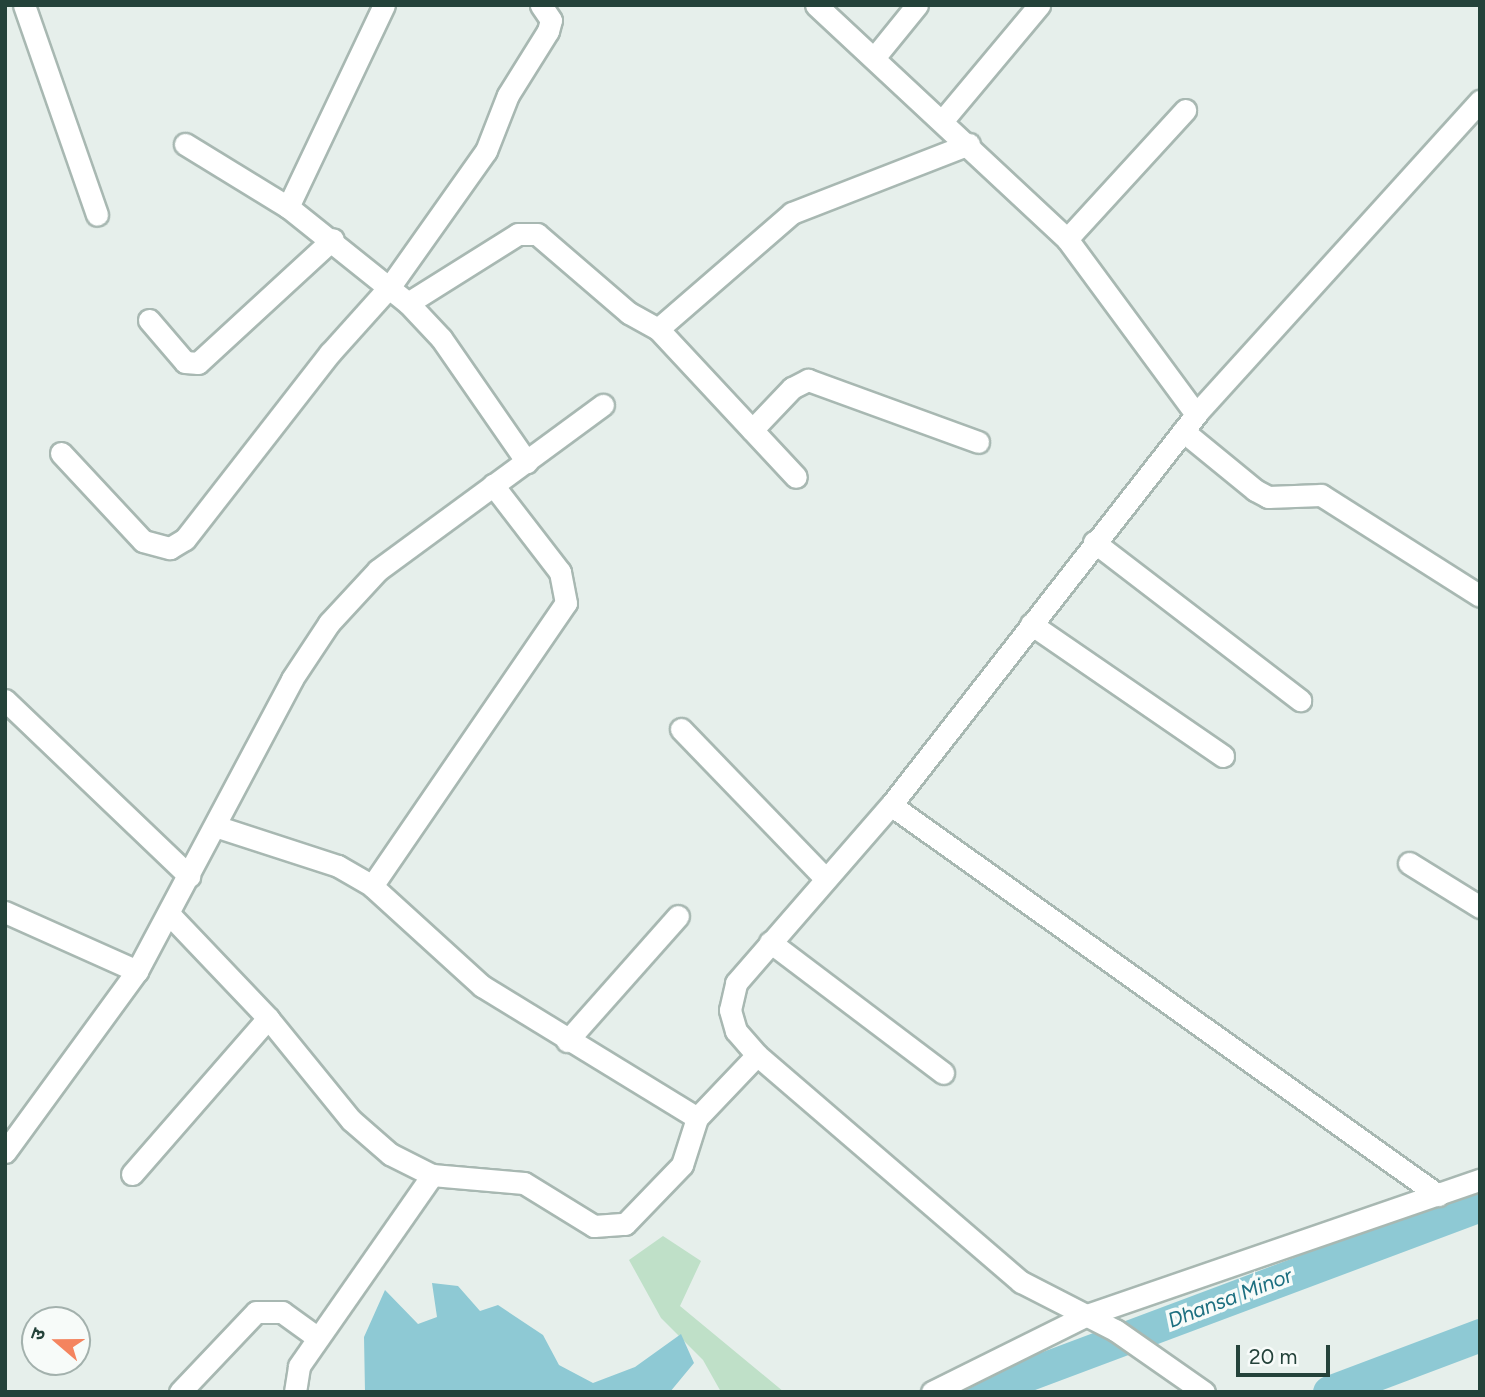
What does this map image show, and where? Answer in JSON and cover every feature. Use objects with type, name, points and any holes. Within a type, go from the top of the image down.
[{"type":"street","points":[[24,5],[97,215]]},
{"type":"street","points":[[288,207],[384,5]]},
{"type":"street","points":[[61,453],[143,541],[170,548],[185,539],[330,353],[391,285],[498,129],[508,95],[548,31],[551,20],[541,5]]},
{"type":"street","points":[[816,5],[969,144],[1067,239],[1196,414]]},
{"type":"street","points":[[874,58],[917,5]]},
{"type":"street","points":[[943,120],[1039,5]]},
{"type":"street","points":[[1204,1392],[1115,1330],[1021,1282],[757,1055],[736,1031],[730,1010],[736,982],[824,877],[891,804],[1196,414],[1480,101]]},
{"type":"street","points":[[1067,239],[1185,110]]},
{"type":"street","points":[[185,144],[288,207],[391,285],[441,338],[527,462]]},
{"type":"street","points":[[658,329],[792,213],[969,144]]},
{"type":"street","points":[[408,303],[518,234],[537,234],[629,313],[658,329],[796,477]]},
{"type":"street","points":[[149,320],[185,362],[198,363],[332,239]]},
{"type":"street","points":[[752,430],[792,388],[808,380],[978,442]]},
{"type":"street","points":[[5,1152],[137,971],[292,679],[329,623],[378,570],[603,405]]},
{"type":"street","points":[[1183,431],[1255,490],[1268,497],[1321,495],[1480,596]]},
{"type":"street","points":[[372,886],[566,604],[559,572],[493,485]]},
{"type":"street","points":[[1094,542],[1300,700]]},
{"type":"street","points":[[1031,624],[1223,756]]},
{"type":"street","points":[[5,700],[189,876]]},
{"type":"street","points":[[681,729],[824,877]]},
{"type":"street","points":[[891,804],[1438,1195]]},
{"type":"street","points":[[215,826],[338,866],[372,886],[441,954],[568,1041],[697,1118]]},
{"type":"street","points":[[1409,863],[1480,907]]},
{"type":"street","points":[[5,912],[137,971]]},
{"type":"street","points":[[169,914],[268,1018],[351,1120],[390,1154],[432,1175],[524,1183],[594,1226],[611,1229],[625,1224],[682,1165],[697,1118],[757,1055]]},
{"type":"street","points":[[568,1041],[678,916]]},
{"type":"street","points":[[770,942],[943,1073]]},
{"type":"street","points":[[131,1174],[268,1018]]},
{"type":"street","points":[[295,1392],[299,1366],[432,1175]]},
{"type":"street","points":[[932,1392],[1087,1315],[1480,1180]]},
{"type":"street","points":[[180,1392],[256,1312],[282,1312],[318,1338]]},
{"type":"green space","points":[[663,1236],[701,1261],[680,1306],[784,1392],[721,1392],[703,1360],[661,1318],[629,1260]]},
{"type":"water","points":[[432,1283],[458,1286],[480,1311],[498,1305],[543,1335],[559,1365],[593,1383],[635,1367],[681,1334],[694,1363],[670,1392],[365,1392],[364,1337],[385,1290],[418,1324],[437,1317]]},
{"type":"waterway","name":"Dhansa Minor","points":[[981,1392],[1480,1205]]},
{"type":"waterway","points":[[1329,1392],[1480,1335]]}]
